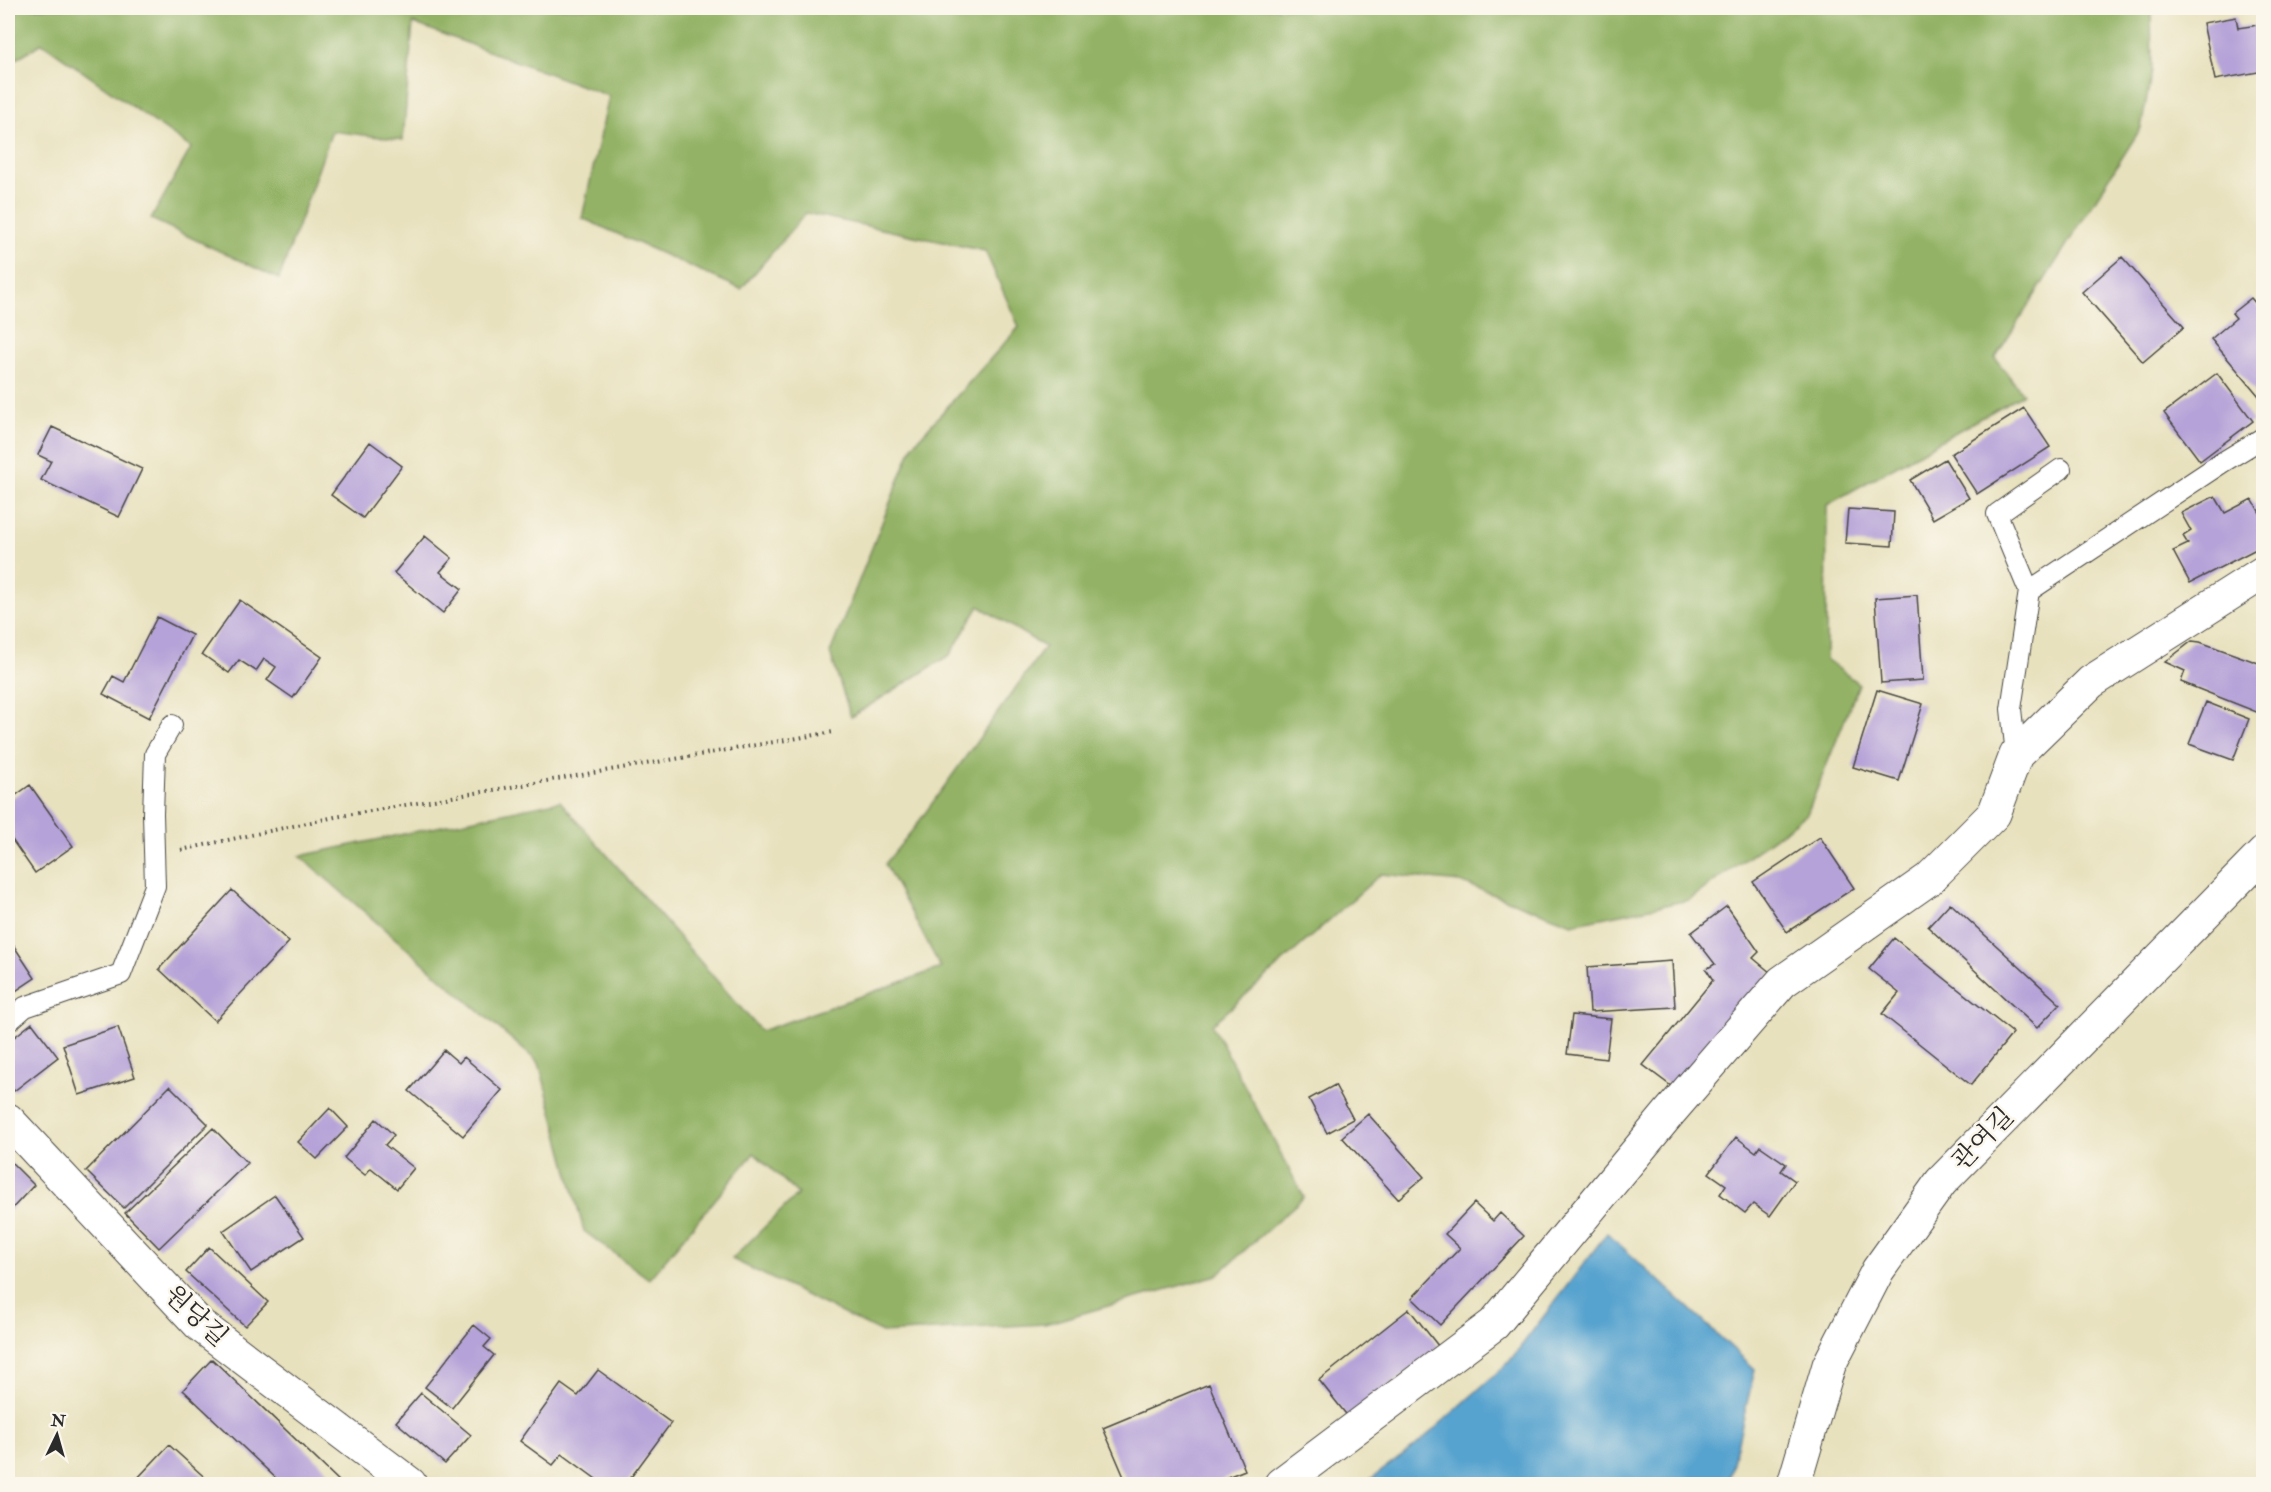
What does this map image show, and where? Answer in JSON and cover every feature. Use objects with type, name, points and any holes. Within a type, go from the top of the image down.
[{"type":"street","points":[[1281,1485],[1494,1324],[1669,1113],[1782,982],[1929,879],[1994,814],[2016,755],[2091,682],[2264,572]]},
{"type":"street","name":"관여길","points":[[1794,1485],[1829,1365],[1878,1270],[1941,1182],[2264,853]]},
{"type":"street","name":"원당길","points":[[8,1120],[200,1325],[410,1485]]},
{"type":"lane","points":[[2030,591],[2264,437]]},
{"type":"lane","points":[[2016,755],[2011,709],[2030,591],[1997,514],[2061,469]]},
{"type":"lane","points":[[8,1022],[25,1006],[121,974],[155,886],[153,814],[155,754],[172,725]]},
{"type":"path","points":[[154,855],[335,817],[833,732]]},
{"type":"green space","points":[[8,8],[2151,8],[2152,71],[2141,128],[1995,358],[2023,394],[1827,505],[1826,659],[1859,684],[1807,814],[1689,900],[1572,924],[1460,882],[1381,874],[1212,1025],[1304,1197],[1217,1275],[1045,1324],[882,1333],[732,1259],[798,1194],[754,1153],[649,1279],[584,1231],[539,1063],[300,856],[560,801],[761,1031],[941,968],[885,864],[915,827],[1045,647],[979,606],[950,655],[851,717],[830,653],[913,445],[1019,327],[985,251],[806,213],[741,289],[582,218],[609,96],[413,23],[403,140],[332,131],[279,279],[151,219],[191,148],[42,43],[8,64]]},
{"type":"water","points":[[1607,1233],[1755,1369],[1728,1484],[1364,1484],[1414,1447],[1509,1362]]},
{"type":"building","points":[[2236,17],[2238,28],[2258,25],[2264,49],[2264,71],[2215,80],[2203,23]]},
{"type":"building","points":[[2122,257],[2184,327],[2143,362],[2082,292]]},
{"type":"building","points":[[2251,298],[2264,313],[2264,402],[2211,339],[2236,318],[2232,313]]},
{"type":"building","points":[[2217,373],[2253,421],[2200,461],[2164,413]]},
{"type":"building","points":[[2024,408],[2050,447],[1977,494],[1951,454]]},
{"type":"building","points":[[52,427],[142,469],[119,517],[41,480],[51,461],[38,455]]},
{"type":"building","points":[[370,442],[402,466],[363,518],[331,495]]},
{"type":"building","points":[[1945,459],[1969,498],[1933,519],[1910,480]]},
{"type":"building","points":[[2215,496],[2225,513],[2252,499],[2264,520],[2264,545],[2190,583],[2173,551],[2188,544],[2183,536],[2191,531],[2181,513]]},
{"type":"building","points":[[1848,509],[1894,512],[1892,546],[1845,543]]},
{"type":"building","points":[[425,536],[452,558],[440,572],[462,589],[443,613],[394,573]]},
{"type":"building","points":[[1917,595],[1923,680],[1881,683],[1875,598]]},
{"type":"building","points":[[240,600],[322,657],[293,698],[267,680],[276,667],[264,659],[256,671],[239,660],[229,673],[202,654]]},
{"type":"building","points":[[157,617],[192,635],[149,718],[103,694],[113,676],[124,682]]},
{"type":"building","points":[[2192,641],[2264,665],[2264,715],[2181,682],[2185,671],[2165,662]]},
{"type":"building","points":[[1877,690],[1923,704],[1899,781],[1853,767]]},
{"type":"building","points":[[2206,702],[2249,719],[2233,760],[2189,744]]},
{"type":"building","points":[[30,785],[73,846],[35,873],[8,834],[8,801]]},
{"type":"building","points":[[1820,837],[1854,888],[1787,932],[1753,882]]},
{"type":"building","points":[[232,890],[289,942],[215,1021],[159,969]]},
{"type":"building","points":[[1950,903],[2060,1004],[2037,1028],[1928,927]]},
{"type":"building","points":[[1727,906],[1759,952],[1753,958],[1771,973],[1675,1089],[1643,1065],[1713,980],[1706,969],[1715,964],[1691,933]]},
{"type":"building","points":[[8,937],[35,978],[8,996]]},
{"type":"building","points":[[1894,938],[2013,1033],[1971,1085],[1882,1014],[1899,993],[1869,969]]},
{"type":"building","points":[[1672,961],[1675,1007],[1590,1012],[1587,967]]},
{"type":"building","points":[[1572,1015],[1611,1019],[1606,1059],[1567,1054]]},
{"type":"building","points":[[32,1023],[58,1057],[14,1091],[8,1083],[8,1042]]},
{"type":"building","points":[[118,1027],[135,1077],[79,1095],[63,1045]]},
{"type":"building","points":[[444,1050],[459,1063],[464,1057],[502,1090],[463,1136],[409,1091]]},
{"type":"building","points":[[1335,1085],[1353,1119],[1327,1133],[1309,1099]]},
{"type":"building","points":[[170,1086],[208,1124],[124,1208],[86,1171]]},
{"type":"building","points":[[330,1108],[348,1127],[317,1159],[298,1142]]},
{"type":"building","points":[[1368,1114],[1424,1177],[1398,1199],[1342,1137]]},
{"type":"building","points":[[376,1119],[394,1135],[385,1145],[414,1168],[397,1189],[371,1168],[365,1175],[344,1158]]},
{"type":"building","points":[[213,1128],[247,1163],[159,1248],[125,1213]]},
{"type":"building","points":[[1736,1137],[1756,1152],[1760,1146],[1786,1164],[1781,1171],[1795,1181],[1770,1216],[1753,1204],[1745,1213],[1720,1194],[1726,1185],[1709,1173]]},
{"type":"building","points":[[8,1159],[34,1185],[8,1213]]},
{"type":"building","points":[[275,1195],[304,1237],[251,1272],[223,1231]]},
{"type":"building","points":[[1474,1203],[1493,1221],[1500,1213],[1524,1236],[1440,1325],[1412,1298],[1460,1248],[1445,1234]]},
{"type":"building","points":[[209,1247],[268,1302],[245,1326],[186,1272]]},
{"type":"building","points":[[1409,1309],[1439,1347],[1349,1418],[1319,1380]]},
{"type":"building","points":[[474,1325],[491,1339],[484,1347],[494,1355],[452,1408],[425,1387]]},
{"type":"building","points":[[212,1359],[342,1484],[282,1484],[183,1390]]},
{"type":"building","points":[[598,1370],[671,1423],[626,1484],[603,1484],[562,1454],[553,1465],[520,1441],[561,1384],[578,1396]]},
{"type":"building","points":[[1209,1384],[1245,1470],[1210,1484],[1127,1484],[1103,1428]]},
{"type":"building","points":[[421,1393],[471,1435],[445,1464],[396,1422]]},
{"type":"building","points":[[169,1445],[212,1484],[139,1484],[135,1481]]}]
